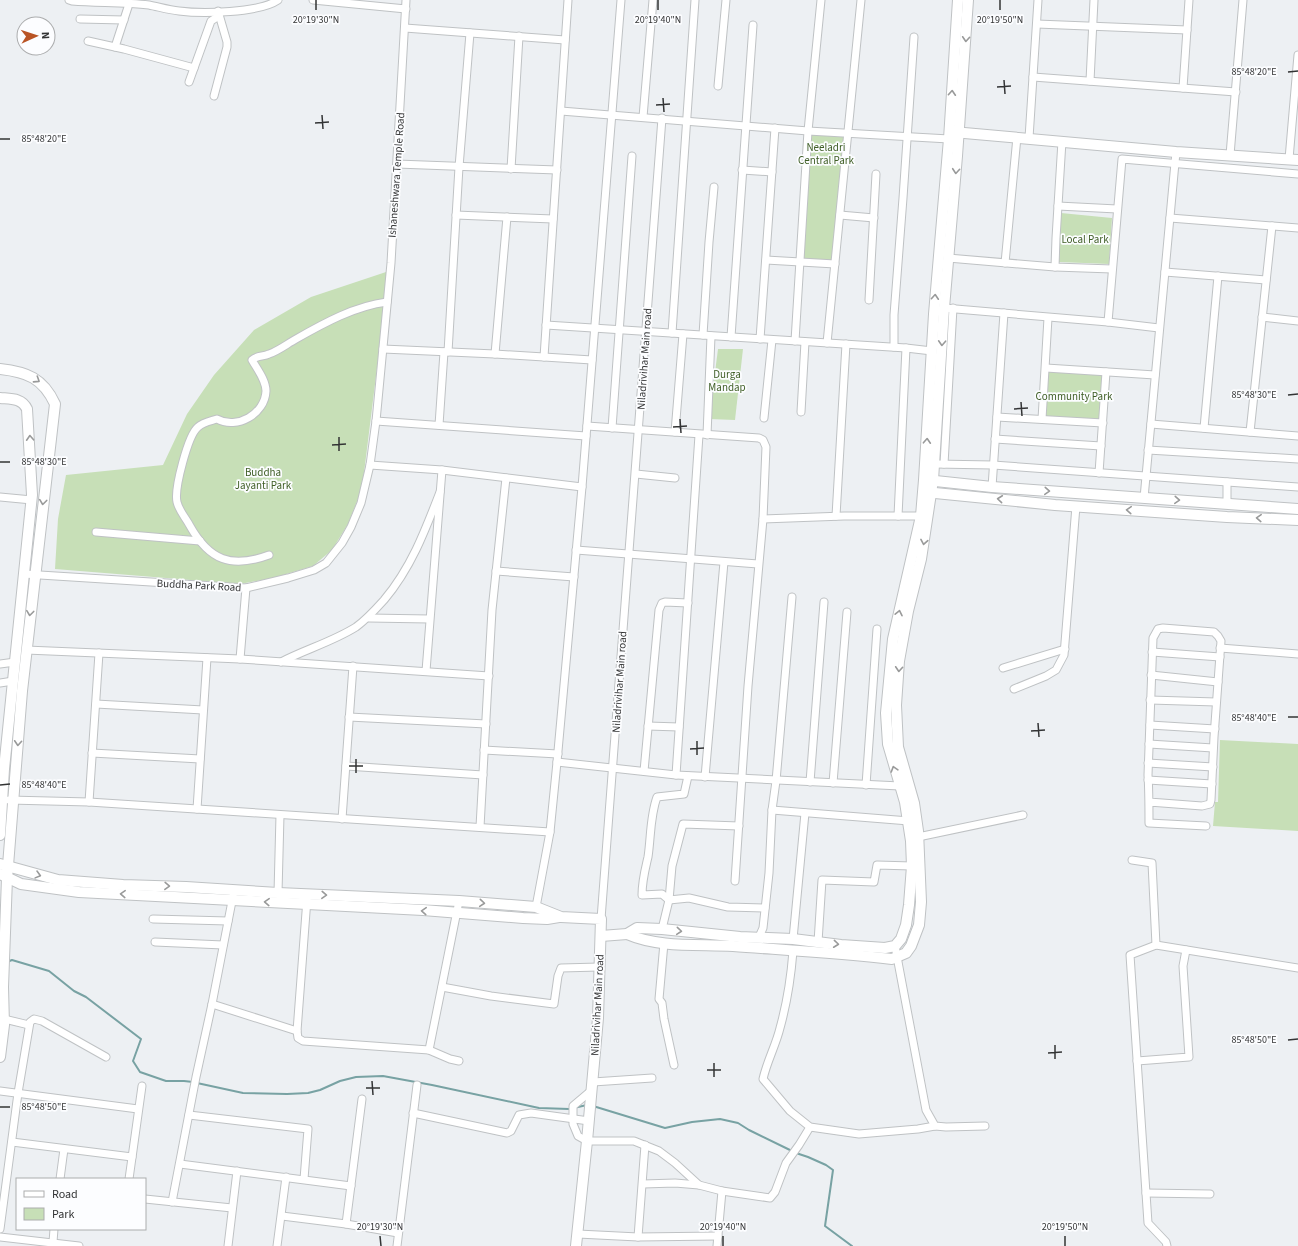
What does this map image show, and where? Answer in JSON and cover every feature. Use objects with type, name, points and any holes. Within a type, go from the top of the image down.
[{"type":"street","points":[[69,0],[129,4],[155,3],[179,11],[219,14],[270,5],[278,0]]},
{"type":"street","points":[[313,0],[406,9]]},
{"type":"street","name":"Ishaneshwara Temple Road","points":[[383,349],[388,302],[406,0]]},
{"type":"street","points":[[544,357],[568,0]]},
{"type":"street","points":[[536,907],[550,832],[558,758],[587,426],[620,0]]},
{"type":"street","points":[[643,117],[653,0]]},
{"type":"street","points":[[672,333],[695,0]]},
{"type":"street","points":[[718,86],[726,0]]},
{"type":"street","points":[[795,341],[808,130],[820,0]]},
{"type":"street","points":[[827,343],[861,0]]},
{"type":"street","points":[[929,480],[940,464],[948,308],[948,258],[958,0]]},
{"type":"street","points":[[940,464],[938,258],[968,0]]},
{"type":"street","points":[[1029,138],[1038,0]]},
{"type":"street","points":[[1090,81],[1094,0]]},
{"type":"street","points":[[1183,88],[1189,0]]},
{"type":"street","points":[[1230,155],[1243,0]]},
{"type":"street","points":[[115,47],[129,4]]},
{"type":"street","points":[[189,82],[211,22],[219,14]]},
{"type":"street","points":[[214,96],[227,48],[219,14]]},
{"type":"street","points":[[80,19],[124,20]]},
{"type":"street","points":[[1037,24],[1187,30]]},
{"type":"street","points":[[731,337],[752,25]]},
{"type":"street","points":[[405,28],[566,40]]},
{"type":"street","points":[[438,425],[446,352],[470,33]]},
{"type":"street","points":[[511,169],[519,36]]},
{"type":"street","points":[[894,347],[894,315],[904,198],[914,37]]},
{"type":"street","points":[[88,41],[194,68]]},
{"type":"street","points":[[561,111],[907,137],[952,135],[1017,137],[1176,152],[1294,160],[1298,54]]},
{"type":"street","points":[[1033,77],[1236,92]]},
{"type":"street","name":"Niladrivihar Main road","points":[[576,1246],[588,1141],[598,1018],[601,919],[662,118]]},
{"type":"street","points":[[760,339],[776,128]]},
{"type":"street","points":[[1005,263],[1017,137]]},
{"type":"street","points":[[1055,267],[1062,142]]},
{"type":"street","points":[[1144,498],[1176,152]]},
{"type":"street","points":[[612,428],[632,156]]},
{"type":"street","points":[[1108,322],[1122,159],[1175,162],[1298,174]]},
{"type":"street","points":[[397,164],[557,170]]},
{"type":"street","points":[[742,170],[772,172]]},
{"type":"street","points":[[869,300],[876,174]]},
{"type":"street","points":[[703,335],[714,187]]},
{"type":"street","points":[[1058,206],[1117,209]]},
{"type":"street","points":[[456,215],[553,219]]},
{"type":"street","points":[[840,215],[874,218]]},
{"type":"street","points":[[495,354],[507,217]]},
{"type":"street","points":[[1170,218],[1298,228]]},
{"type":"street","points":[[1250,432],[1272,226]]},
{"type":"street","points":[[948,258],[1055,267],[1112,269]]},
{"type":"street","points":[[766,260],[835,264]]},
{"type":"street","points":[[1165,272],[1266,280]]},
{"type":"street","points":[[1204,428],[1218,276]]},
{"type":"street","points":[[269,555],[256,560],[228,560],[213,555],[200,541],[180,508],[177,500],[180,471],[193,434],[197,427],[202,424],[218,419],[223,422],[246,419],[254,415],[260,409],[266,391],[264,382],[252,360],[253,358],[268,355],[313,329],[340,316],[374,304],[388,302]]},
{"type":"street","points":[[627,934],[639,939],[664,943],[892,959],[906,953],[911,946],[919,925],[921,902],[918,836],[914,803],[898,747],[896,705],[899,661],[908,611],[921,559],[928,492],[932,351],[938,327],[948,308]]},
{"type":"street","points":[[948,308],[1159,328]]},
{"type":"street","points":[[992,487],[1004,313]]},
{"type":"street","points":[[1262,317],[1298,321]]},
{"type":"street","points":[[1042,419],[1048,318]]},
{"type":"street","points":[[546,325],[894,347],[932,351]]},
{"type":"street","points":[[675,432],[684,334]]},
{"type":"street","points":[[707,435],[711,336]]},
{"type":"street","points":[[764,418],[772,340]]},
{"type":"street","points":[[801,412],[805,342]]},
{"type":"street","points":[[836,516],[846,344]]},
{"type":"street","points":[[898,516],[906,348]]},
{"type":"street","points":[[383,349],[592,360]]},
{"type":"street","name":"Buddha Park Road","points":[[24,574],[246,588],[314,570],[326,563],[342,543],[351,527],[361,503],[370,465],[383,349]]},
{"type":"street","points":[[1046,368],[1155,375]]},
{"type":"street","points":[[0,369],[25,374],[34,378],[44,385],[56,404],[26,650],[4,769],[0,829]]},
{"type":"street","points":[[1099,473],[1106,372]]},
{"type":"street","points":[[0,398],[20,400],[25,403],[27,409],[32,500],[13,681],[17,694],[14,800],[4,865],[5,941],[0,1057]]},
{"type":"street","points":[[997,416],[1103,423]]},
{"type":"street","points":[[376,422],[586,436]]},
{"type":"street","points":[[1151,424],[1298,436]]},
{"type":"street","points":[[587,426],[759,438],[763,440],[766,447],[735,881]]},
{"type":"street","points":[[676,775],[699,435]]},
{"type":"street","points":[[995,439],[1101,446]]},
{"type":"street","points":[[1148,450],[1298,459]]},
{"type":"street","points":[[940,464],[993,465],[1298,487]]},
{"type":"street","points":[[370,465],[442,470],[582,487]]},
{"type":"street","points":[[426,671],[442,470]]},
{"type":"street","points":[[636,474],[674,478]]},
{"type":"street","points":[[480,827],[492,610],[506,478]]},
{"type":"street","points":[[929,480],[992,487],[1298,510]]},
{"type":"street","points":[[1227,482],[1227,504]]},
{"type":"street","points":[[280,663],[337,637],[369,618],[392,591],[413,557],[426,531],[440,492]]},
{"type":"street","points":[[928,492],[1076,506],[1298,520]]},
{"type":"street","points":[[601,936],[627,934],[637,928],[662,929],[740,937],[793,939],[885,948],[895,946],[901,939],[906,925],[912,866],[905,802],[888,744],[886,713],[893,639],[921,516],[928,492]]},
{"type":"street","points":[[0,497],[32,500]]},
{"type":"street","points":[[1014,689],[1046,676],[1056,670],[1064,655],[1076,506]]},
{"type":"street","points":[[1276,519],[1277,508]]},
{"type":"street","points":[[762,519],[836,516],[921,516]]},
{"type":"street","points":[[30,520],[41,520]]},
{"type":"street","points":[[96,532],[200,541]]},
{"type":"street","points":[[576,550],[758,564]]},
{"type":"street","points":[[705,777],[724,562]]},
{"type":"street","points":[[496,572],[574,577]]},
{"type":"street","points":[[240,659],[246,588]]},
{"type":"street","points":[[759,937],[762,928],[769,873],[772,810],[776,781],[792,597]]},
{"type":"street","points":[[644,771],[658,610],[665,602],[688,603]]},
{"type":"street","points":[[810,782],[824,602]]},
{"type":"street","points":[[833,783],[847,612]]},
{"type":"street","points":[[369,618],[429,619]]},
{"type":"street","points":[[1148,802],[1207,806],[1210,804],[1221,641],[1214,632],[1163,628],[1158,629],[1153,638],[1151,675],[1148,763],[1148,802],[1149,823],[1206,826]]},
{"type":"street","points":[[866,785],[877,630]]},
{"type":"street","points":[[1220,648],[1298,654]]},
{"type":"street","points":[[1003,668],[1065,649]]},
{"type":"street","points":[[26,650],[240,659],[280,663],[353,666],[489,676]]},
{"type":"street","points":[[1152,652],[1220,657]]},
{"type":"street","points":[[89,802],[99,653]]},
{"type":"street","points":[[197,809],[206,658]]},
{"type":"street","points":[[0,664],[15,662]]},
{"type":"street","points":[[342,818],[353,666]]},
{"type":"street","points":[[1151,675],[1218,682]]},
{"type":"street","points":[[0,682],[13,681]]},
{"type":"street","points":[[1150,700],[1216,702]]},
{"type":"street","points":[[96,704],[203,710]]},
{"type":"street","points":[[349,717],[486,724]]},
{"type":"street","points":[[1150,725],[1214,729]]},
{"type":"street","points":[[648,726],[679,727]]},
{"type":"street","points":[[1149,744],[1213,748]]},
{"type":"street","points":[[484,750],[558,758],[613,768],[676,775],[900,786]]},
{"type":"street","points":[[92,753],[200,759]]},
{"type":"street","points":[[1148,763],[1213,767]]},
{"type":"street","points":[[346,766],[483,776]]},
{"type":"street","points":[[688,776],[684,794],[657,797],[653,807],[648,856],[642,882],[642,895],[662,894],[669,900],[689,898],[728,906],[765,908]]},
{"type":"street","points":[[1148,780],[1212,784]]},
{"type":"street","points":[[3,799],[89,802],[550,832]]},
{"type":"street","points":[[772,810],[908,821]]},
{"type":"street","points":[[793,939],[804,813]]},
{"type":"street","points":[[278,893],[280,814]]},
{"type":"street","points":[[918,836],[1023,815]]},
{"type":"street","points":[[662,929],[669,900],[672,866],[683,824],[739,826]]},
{"type":"street","points":[[1132,860],[1152,863],[1156,945]]},
{"type":"street","points":[[4,865],[58,880],[123,885],[186,887],[234,895],[278,893],[307,899],[459,901],[536,907],[561,917]]},
{"type":"street","points":[[818,942],[822,880],[874,882],[877,865],[912,866]]},
{"type":"street","points":[[4,876],[21,884],[79,892],[234,895],[307,899],[457,913],[531,918],[547,919],[561,917],[601,919]]},
{"type":"street","points":[[172,1202],[196,1077],[234,895]]},
{"type":"street","points":[[307,899],[297,1031],[298,1038],[303,1041],[429,1050],[450,1059],[459,1061]]},
{"type":"street","points":[[429,1050],[459,901]]},
{"type":"street","points":[[153,919],[228,921]]},
{"type":"street","points":[[156,942],[223,945]]},
{"type":"street","points":[[664,943],[659,999],[662,1003],[674,1066]]},
{"type":"street","points":[[1167,1246],[1166,1242],[1148,1223],[1130,955],[1156,945],[1298,968]]},
{"type":"street","points":[[895,946],[926,1110],[935,1126]]},
{"type":"street","points":[[1137,1061],[1190,1057],[1183,966],[1186,950]]},
{"type":"street","points":[[793,951],[780,1029],[763,1079],[790,1111],[810,1127],[858,1134],[918,1129],[935,1126],[985,1126]]},
{"type":"street","points":[[442,987],[491,996],[554,1004],[560,968],[599,967]]},
{"type":"street","points":[[212,1004],[297,1031]]},
{"type":"street","points":[[2,1019],[29,1025]]},
{"type":"street","points":[[0,1229],[18,1093],[30,1022],[38,1020],[106,1057]]},
{"type":"street","points":[[652,1078],[592,1090],[573,1106],[573,1124],[578,1136],[588,1141],[634,1141],[645,1145],[664,1155],[699,1185]]},
{"type":"street","points":[[397,1246],[417,1085]]},
{"type":"street","points":[[129,1178],[142,1086]]},
{"type":"street","points":[[0,1091],[138,1109]]},
{"type":"street","points":[[346,1224],[362,1099]]},
{"type":"street","points":[[414,1113],[507,1133],[511,1131],[519,1115],[523,1113],[573,1119],[590,1119]]},
{"type":"street","points":[[189,1115],[308,1129],[304,1179]]},
{"type":"street","points":[[643,1184],[675,1183],[699,1185],[722,1191],[770,1198],[775,1192],[786,1163],[810,1127]]},
{"type":"street","points":[[12,1142],[132,1157]]},
{"type":"street","points":[[638,1237],[645,1145]]},
{"type":"street","points":[[60,1178],[64,1149]]},
{"type":"street","points":[[180,1164],[351,1186]]},
{"type":"street","points":[[228,1246],[237,1171]]},
{"type":"street","points":[[277,1246],[286,1177]]},
{"type":"street","points":[[717,1246],[722,1191]]},
{"type":"street","points":[[1146,1193],[1210,1194]]},
{"type":"street","points":[[146,1199],[232,1208]]},
{"type":"street","points":[[282,1216],[346,1224],[398,1233]]},
{"type":"street","points":[[53,1242],[54,1230]]},
{"type":"street","points":[[578,1234],[638,1237],[718,1236]]},
{"type":"street","points":[[0,1237],[79,1246]]},
{"type":"green space","name":"Neeladri Central Park","points":[[808,131],[848,133],[835,264],[800,262]]},
{"type":"green space","name":"Local Park","points":[[1061,213],[1112,218],[1109,264],[1059,262]]},
{"type":"green space","name":"Buddha Jayanti Park","points":[[389,271],[362,489],[348,524],[332,550],[313,566],[273,578],[240,584],[55,569],[58,519],[66,475],[163,465],[187,414],[214,375],[254,330],[311,297]]},
{"type":"green space","name":"Durga Mandap","points":[[718,349],[743,349],[735,420],[709,419]]},
{"type":"green space","name":"Community Park","points":[[1046,368],[1106,372],[1103,423],[1042,419]]},
{"type":"green space","points":[[1220,740],[1298,744],[1298,831],[1213,826],[1215,802],[1218,802]]},
{"type":"waterway","points":[[7,962],[12,960],[49,971],[74,991],[86,997],[141,1039],[133,1061],[140,1072],[166,1081],[193,1082]]},
{"type":"waterway","points":[[197,1083],[243,1093],[287,1094],[308,1093],[320,1090],[340,1081],[356,1077],[383,1076],[539,1108],[569,1109],[587,1105]]},
{"type":"waterway","points":[[593,1106],[665,1128],[692,1122],[720,1119],[738,1123],[792,1151]]},
{"type":"waterway","points":[[796,1153],[826,1165],[833,1170],[825,1226],[852,1246]]}]
